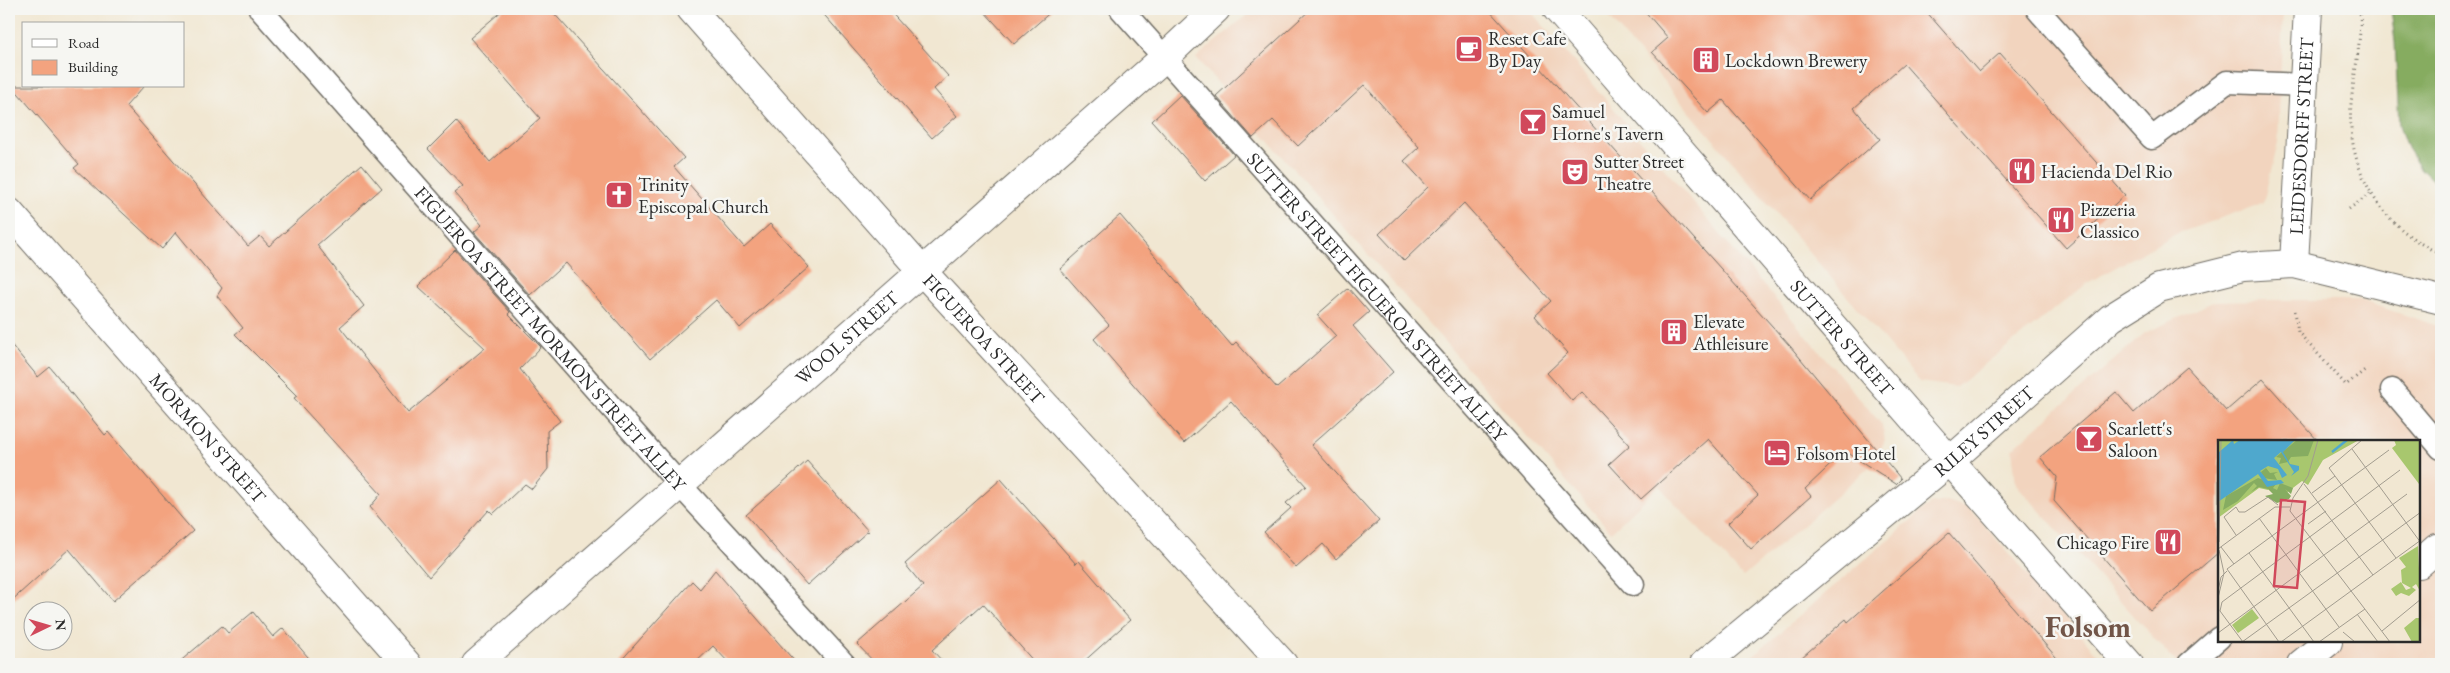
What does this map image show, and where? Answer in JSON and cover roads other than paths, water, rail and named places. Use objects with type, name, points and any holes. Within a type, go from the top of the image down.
[{"type":"street","name":"FIGUEROA STREET","points":[[691,9],[922,271],[1275,655]]},
{"type":"street","name":"WOOL STREET","points":[[476,664],[1164,58],[1216,9]]},
{"type":"street","name":"SUTTER STREET","points":[[1557,9],[2129,664]]},
{"type":"street","name":"LEIDESDORFF STREET","points":[[2294,264],[2308,9]]},
{"type":"street","name":"MORMON STREET","points":[[9,212],[407,664]]},
{"type":"street","name":"RILEY STREET","points":[[1704,664],[1950,461],[2111,318],[2159,288],[2242,267],[2294,264],[2441,300]]},
{"type":"street","points":[[2301,664],[2327,643]]},
{"type":"lane","name":"FIGUEROA STREET MORMON STREET ALLEY","points":[[260,9],[680,485],[844,664]]},
{"type":"lane","name":"SUTTER STREET FIGUEROA STREET ALLEY","points":[[1120,9],[1633,584]]},
{"type":"lane","points":[[2037,9],[2152,138],[2227,82],[2304,84]]},
{"type":"lane","points":[[2392,390],[2441,448]]},
{"type":"lane","points":[[2189,664],[2218,639]]},
{"type":"place","name":"Reset Cafe By Day","points":[[1469,49]]},
{"type":"place","name":"Lockdown Brewery","points":[[1706,60]]},
{"type":"place","name":"Samuel Horne's Tavern","points":[[1533,122]]},
{"type":"place","name":"Hacienda Del Rio","points":[[2022,171]]},
{"type":"place","name":"Sutter Street Theatre","points":[[1575,172]]},
{"type":"place","name":"Trinity Episcopal Church","points":[[619,195]]},
{"type":"place","name":"Pizzeria Classico","points":[[2061,220]]},
{"type":"place","name":"Elevate Athleisure","points":[[1674,332]]},
{"type":"place","name":"Scarlett's Saloon","points":[[2089,439]]},
{"type":"place","name":"Folsom Hotel","points":[[1777,453]]},
{"type":"place","name":"Chicago Fire","points":[[2168,542]]},
{"type":"district","name":"Folsom","points":[[2088,627]]}]
